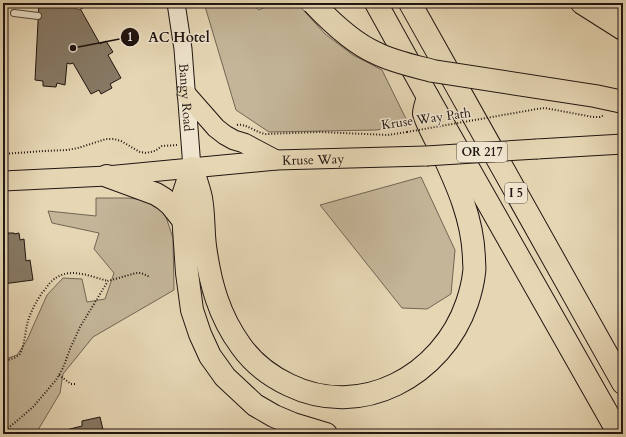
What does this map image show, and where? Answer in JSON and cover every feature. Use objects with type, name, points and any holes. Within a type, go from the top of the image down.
[{"type":"highway","points":[[313,3],[324,15],[342,30],[375,53],[410,66],[433,71],[595,96],[623,102]]},
{"type":"highway","name":"I 5","points":[[376,3],[619,434]]},
{"type":"highway","name":"I 5","points":[[410,3],[623,382]]},
{"type":"highway","points":[[582,3],[623,29]]},
{"type":"highway","points":[[611,3],[623,10]]},
{"type":"highway","points":[[192,168],[201,198],[205,246],[216,297],[230,330],[245,351],[260,368],[280,381],[309,393],[322,396],[340,397],[374,393],[389,388],[419,371],[444,346],[458,326],[464,312],[474,273],[472,234],[467,214],[453,176],[424,115],[428,97]]},
{"type":"highway","points":[[192,168],[182,199],[187,273],[192,310],[200,334],[210,356],[225,377],[254,405],[293,424],[326,434]]},
{"type":"highway","points":[[107,176],[156,194],[171,205],[183,220]]},
{"type":"main road","name":"Bangy Road","points":[[176,3],[183,49],[192,168]]},
{"type":"main road","points":[[187,95],[216,128],[225,135],[276,160]]},
{"type":"main road","name":"Kruse Way","points":[[3,181],[107,176],[276,160],[409,156],[623,144]]},
{"type":"lane","points":[[14,13],[38,16]]},
{"type":"path","name":"Kruse Way Path","points":[[235,125],[241,124],[260,134],[320,132],[388,135],[544,108],[592,117],[606,115]]},
{"type":"path","points":[[3,154],[67,150],[114,139],[121,141],[140,152],[146,153],[162,146]]},
{"type":"path","points":[[3,362],[20,354],[28,319],[40,297],[49,283],[53,280],[70,273],[84,274],[108,281],[141,272],[150,277]]},
{"type":"path","points":[[3,432],[33,407],[59,375],[80,327],[108,281]]},
{"type":"path","points":[[59,375],[71,384],[77,384]]},
{"type":"shaded area","points":[[204,3],[251,3],[259,10],[273,3],[297,3],[325,34],[353,55],[382,70],[409,125],[376,130],[269,132],[236,110]]},
{"type":"shaded area","points":[[421,177],[455,250],[451,294],[427,309],[402,308],[320,205]]},
{"type":"shaded area","points":[[96,198],[128,198],[161,202],[173,238],[174,290],[93,337],[63,374],[60,393],[38,430],[39,434],[3,434],[3,360],[17,355],[27,340],[47,295],[63,278],[82,279],[87,302],[105,299],[114,273],[94,249],[99,233],[52,223],[48,211],[96,216]]},
{"type":"building","points":[[39,3],[77,3],[100,44],[106,41],[113,52],[108,55],[121,78],[110,84],[112,88],[101,94],[99,90],[91,94],[73,63],[67,63],[65,85],[57,83],[56,87],[43,86],[43,81],[35,80]]},
{"type":"building","points":[[8,233],[19,233],[20,240],[24,239],[26,261],[30,260],[33,280],[3,284],[3,235],[8,235]]},
{"type":"building","points":[[100,417],[104,434],[50,434],[82,426],[82,421]]},
{"type":"place","name":"AC Hotel","points":[[73,48]]}]
